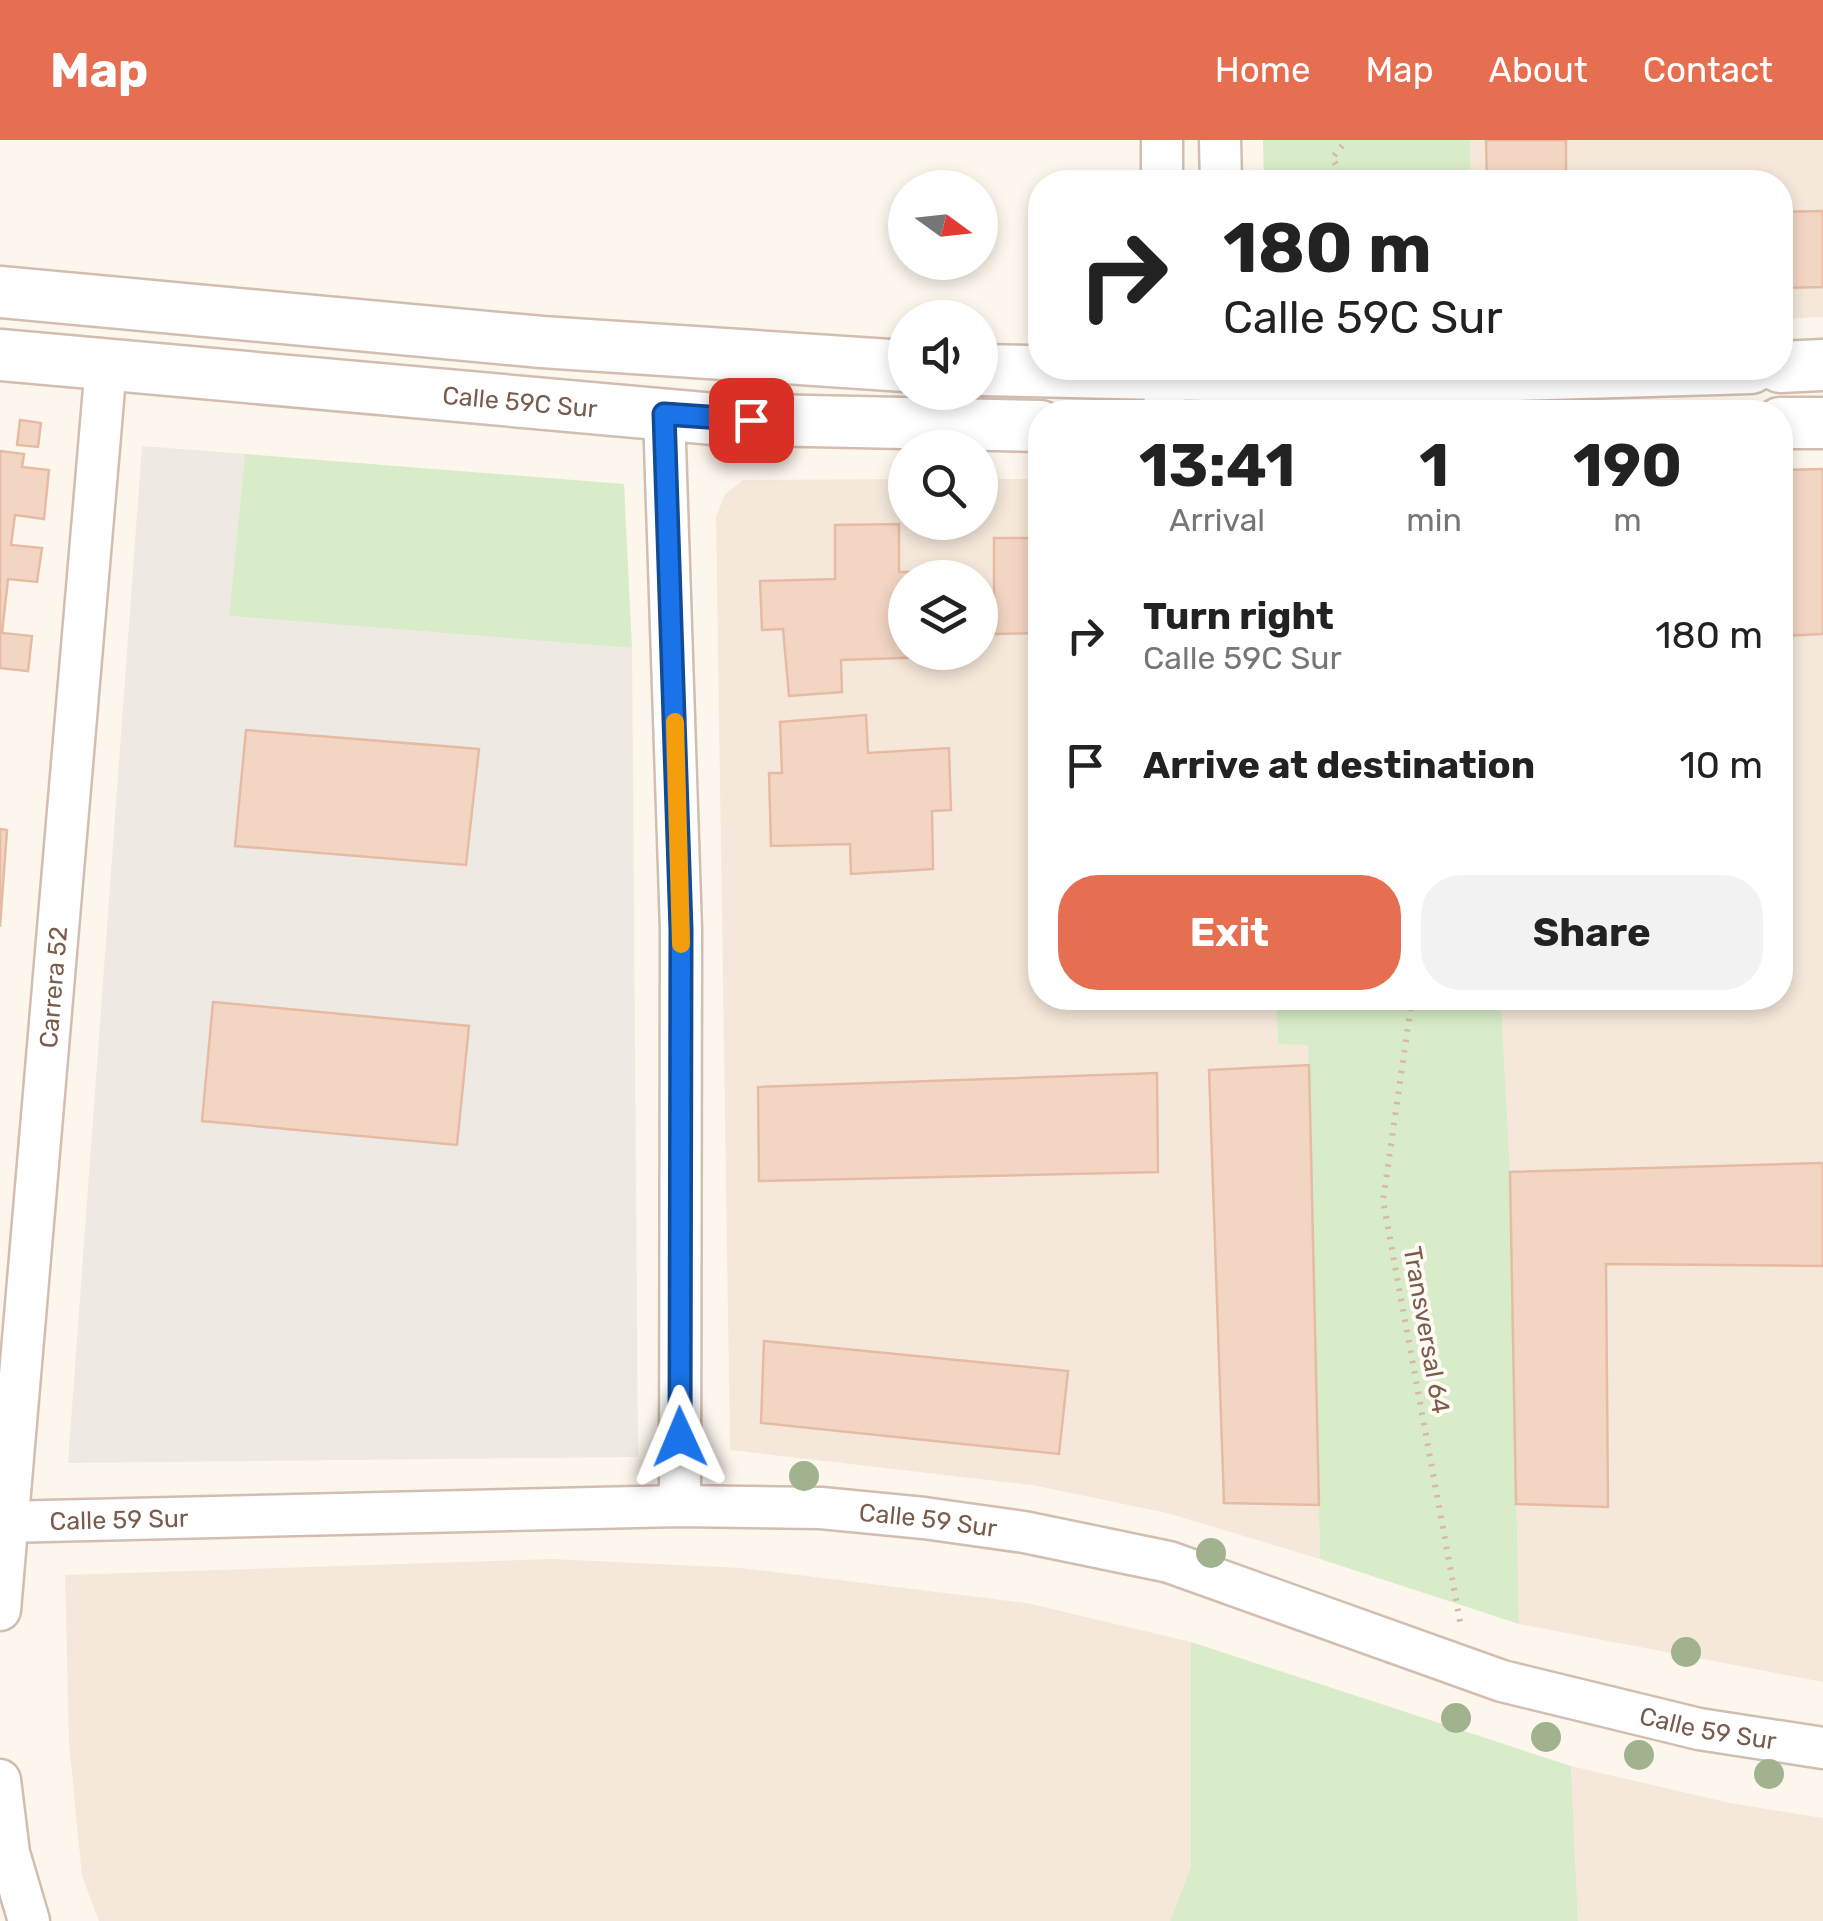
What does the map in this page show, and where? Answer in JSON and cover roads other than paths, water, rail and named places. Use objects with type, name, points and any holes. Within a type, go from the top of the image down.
[{"type":"street","points":[[1162,140],[1162,170]]},
{"type":"street","points":[[1220,140],[1221,170]]},
{"type":"street","points":[[0,292],[542,342],[888,365]]},
{"type":"street","points":[[998,358],[1028,345]]},
{"type":"street","name":"Calle 59C Sur","points":[[0,355],[664,414],[1028,426]]},
{"type":"street","name":"Carrera 52","points":[[0,1610],[4,1522],[106,365]]},
{"type":"street","points":[[1793,366],[1823,365]]},
{"type":"street","points":[[998,368],[1028,371]]},
{"type":"street","points":[[1116,380],[1164,385],[1286,380]]},
{"type":"street","points":[[664,414],[681,930],[680,1506]]},
{"type":"street","points":[[1793,423],[1823,422]]},
{"type":"street","name":"Calle 59 Sur","points":[[4,1522],[680,1506],[820,1508],[924,1518],[1169,1562],[1469,1669],[1608,1709],[1823,1748]]},
{"type":"street","points":[[0,1780],[4,1852],[29,1921]]}]
